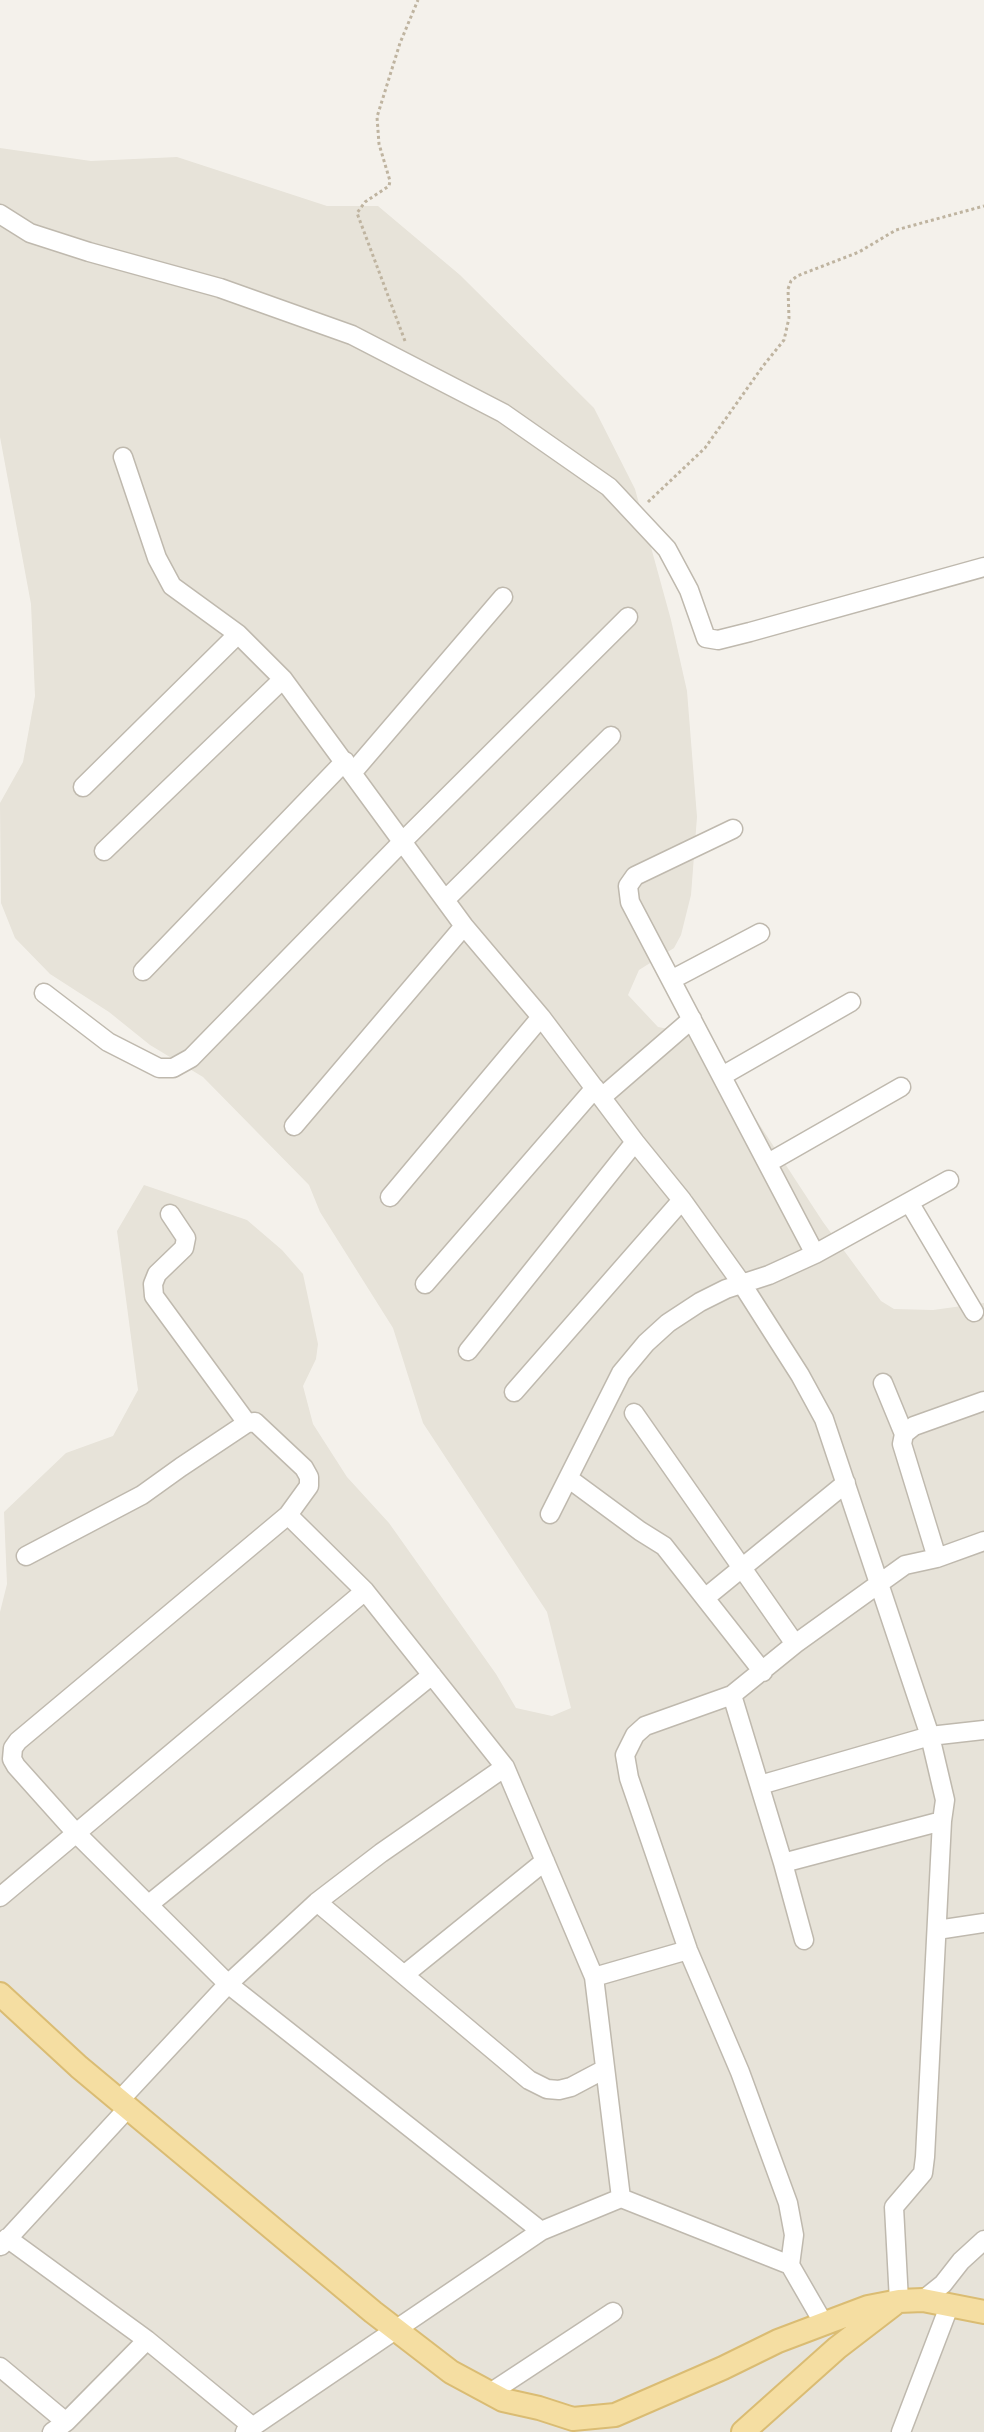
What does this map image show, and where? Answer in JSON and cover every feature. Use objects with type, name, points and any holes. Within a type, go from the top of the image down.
[{"type":"main road","points":[[0,1994],[79,2067],[373,2312],[451,2372],[503,2400],[539,2408],[573,2420],[615,2415],[723,2368],[778,2341],[868,2307],[899,2301],[924,2300],[984,2312]]},
{"type":"main road","points":[[744,2432],[837,2348],[899,2301]]},
{"type":"street","points":[[0,214],[30,233],[89,252],[220,288],[352,335],[503,412],[609,487],[667,549],[689,590],[706,638],[718,640],[984,567]]},
{"type":"street","points":[[123,457],[157,558],[172,586],[238,634],[283,679],[464,926],[541,1017],[635,1142],[682,1200],[742,1284],[800,1375],[824,1419],[930,1736],[945,1800],[942,1821],[926,2157],[923,2173],[894,2207],[899,2301]]},
{"type":"street","points":[[143,971],[349,767],[503,597]]},
{"type":"street","points":[[44,993],[108,1042],[159,1068],[172,1068],[191,1059],[402,842],[628,617]]},
{"type":"street","points":[[83,787],[238,634]]},
{"type":"street","points":[[104,851],[283,679]]},
{"type":"street","points":[[445,900],[611,736]]},
{"type":"street","points":[[733,829],[635,876],[628,886],[630,903],[815,1254]]},
{"type":"street","points":[[294,1126],[464,926]]},
{"type":"street","points":[[671,980],[760,933]]},
{"type":"street","points":[[722,1076],[851,1002]]},
{"type":"street","points":[[390,1197],[541,1017]]},
{"type":"street","points":[[425,1284],[598,1093],[692,1019]]},
{"type":"street","points":[[768,1163],[901,1087]]},
{"type":"street","points":[[468,1350],[635,1142]]},
{"type":"street","points":[[550,1514],[621,1372],[645,1342],[668,1323],[700,1302],[815,1254],[949,1180]]},
{"type":"street","points":[[514,1392],[682,1200]]},
{"type":"street","points":[[909,1202],[974,1312]]},
{"type":"street","points":[[170,1214],[186,1238],[184,1248],[157,1274],[153,1284],[154,1296],[247,1423]]},
{"type":"street","points":[[883,1383],[904,1434],[902,1444],[937,1558]]},
{"type":"street","points":[[904,1434],[914,1426],[984,1401]]},
{"type":"street","points":[[634,1413],[795,1644]]},
{"type":"street","points":[[27,1556],[142,1495],[247,1423],[255,1422],[304,1468],[309,1477],[309,1486],[288,1515],[13,1748],[12,1759],[76,1833],[228,1984],[541,2231]]},
{"type":"street","points":[[568,1478],[664,1546],[763,1672]]},
{"type":"street","points":[[705,1598],[846,1483]]},
{"type":"street","points":[[288,1515],[365,1590],[505,1767],[594,1977],[621,2198]]},
{"type":"street","points":[[824,2324],[790,2265],[794,2235],[788,2202],[740,2072],[688,1950],[629,1778],[625,1755],[635,1735],[645,1726],[732,1695],[795,1644],[879,1586],[904,1564],[937,1558],[984,1541]]},
{"type":"street","points":[[0,1897],[365,1590]]},
{"type":"street","points":[[148,1905],[432,1675]]},
{"type":"street","points":[[732,1695],[804,1940]]},
{"type":"street","points":[[760,1785],[930,1736],[984,1730]]},
{"type":"street","points":[[505,1767],[381,1853],[317,1902],[228,1984],[4,2243],[147,2340],[249,2430],[541,2231],[621,2198],[790,2265]]},
{"type":"street","points":[[783,1863],[942,1821]]},
{"type":"street","points":[[404,1975],[544,1861]]},
{"type":"street","points":[[317,1902],[529,2080],[547,2089],[559,2090],[571,2087],[605,2069]]},
{"type":"street","points":[[937,1930],[984,1923]]},
{"type":"street","points":[[594,1977],[688,1950]]},
{"type":"street","points":[[924,2300],[943,2284],[984,2240]]},
{"type":"street","points":[[900,2432],[950,2304]]},
{"type":"street","points":[[490,2394],[613,2312]]},
{"type":"street","points":[[0,2367],[59,2427],[147,2340]]},
{"type":"path","points":[[402,360],[405,349],[402,331],[357,213],[365,202],[389,186],[390,177],[377,131],[377,117],[400,43],[418,0]]},
{"type":"path","points":[[635,514],[705,448],[784,340],[789,318],[788,289],[791,281],[797,276],[859,252],[896,231],[984,206]]},
{"type":"shaded area","points":[[0,148],[91,161],[177,157],[327,206],[378,206],[460,275],[594,408],[635,489],[671,620],[687,691],[697,817],[691,895],[681,935],[674,948],[639,970],[628,995],[658,1027],[686,1032],[718,1061],[823,1222],[881,1301],[894,1309],[933,1310],[984,1303],[984,2432],[0,2432],[0,1612],[7,1584],[4,1512],[66,1453],[113,1436],[138,1390],[117,1231],[144,1185],[247,1220],[282,1250],[303,1274],[318,1344],[316,1359],[303,1386],[313,1424],[347,1477],[389,1523],[496,1674],[516,1708],[552,1716],[571,1708],[547,1612],[423,1423],[393,1328],[320,1212],[309,1185],[203,1077],[150,1045],[109,1012],[50,974],[15,938],[1,903],[0,803],[23,762],[35,696],[31,604],[0,437]]}]
